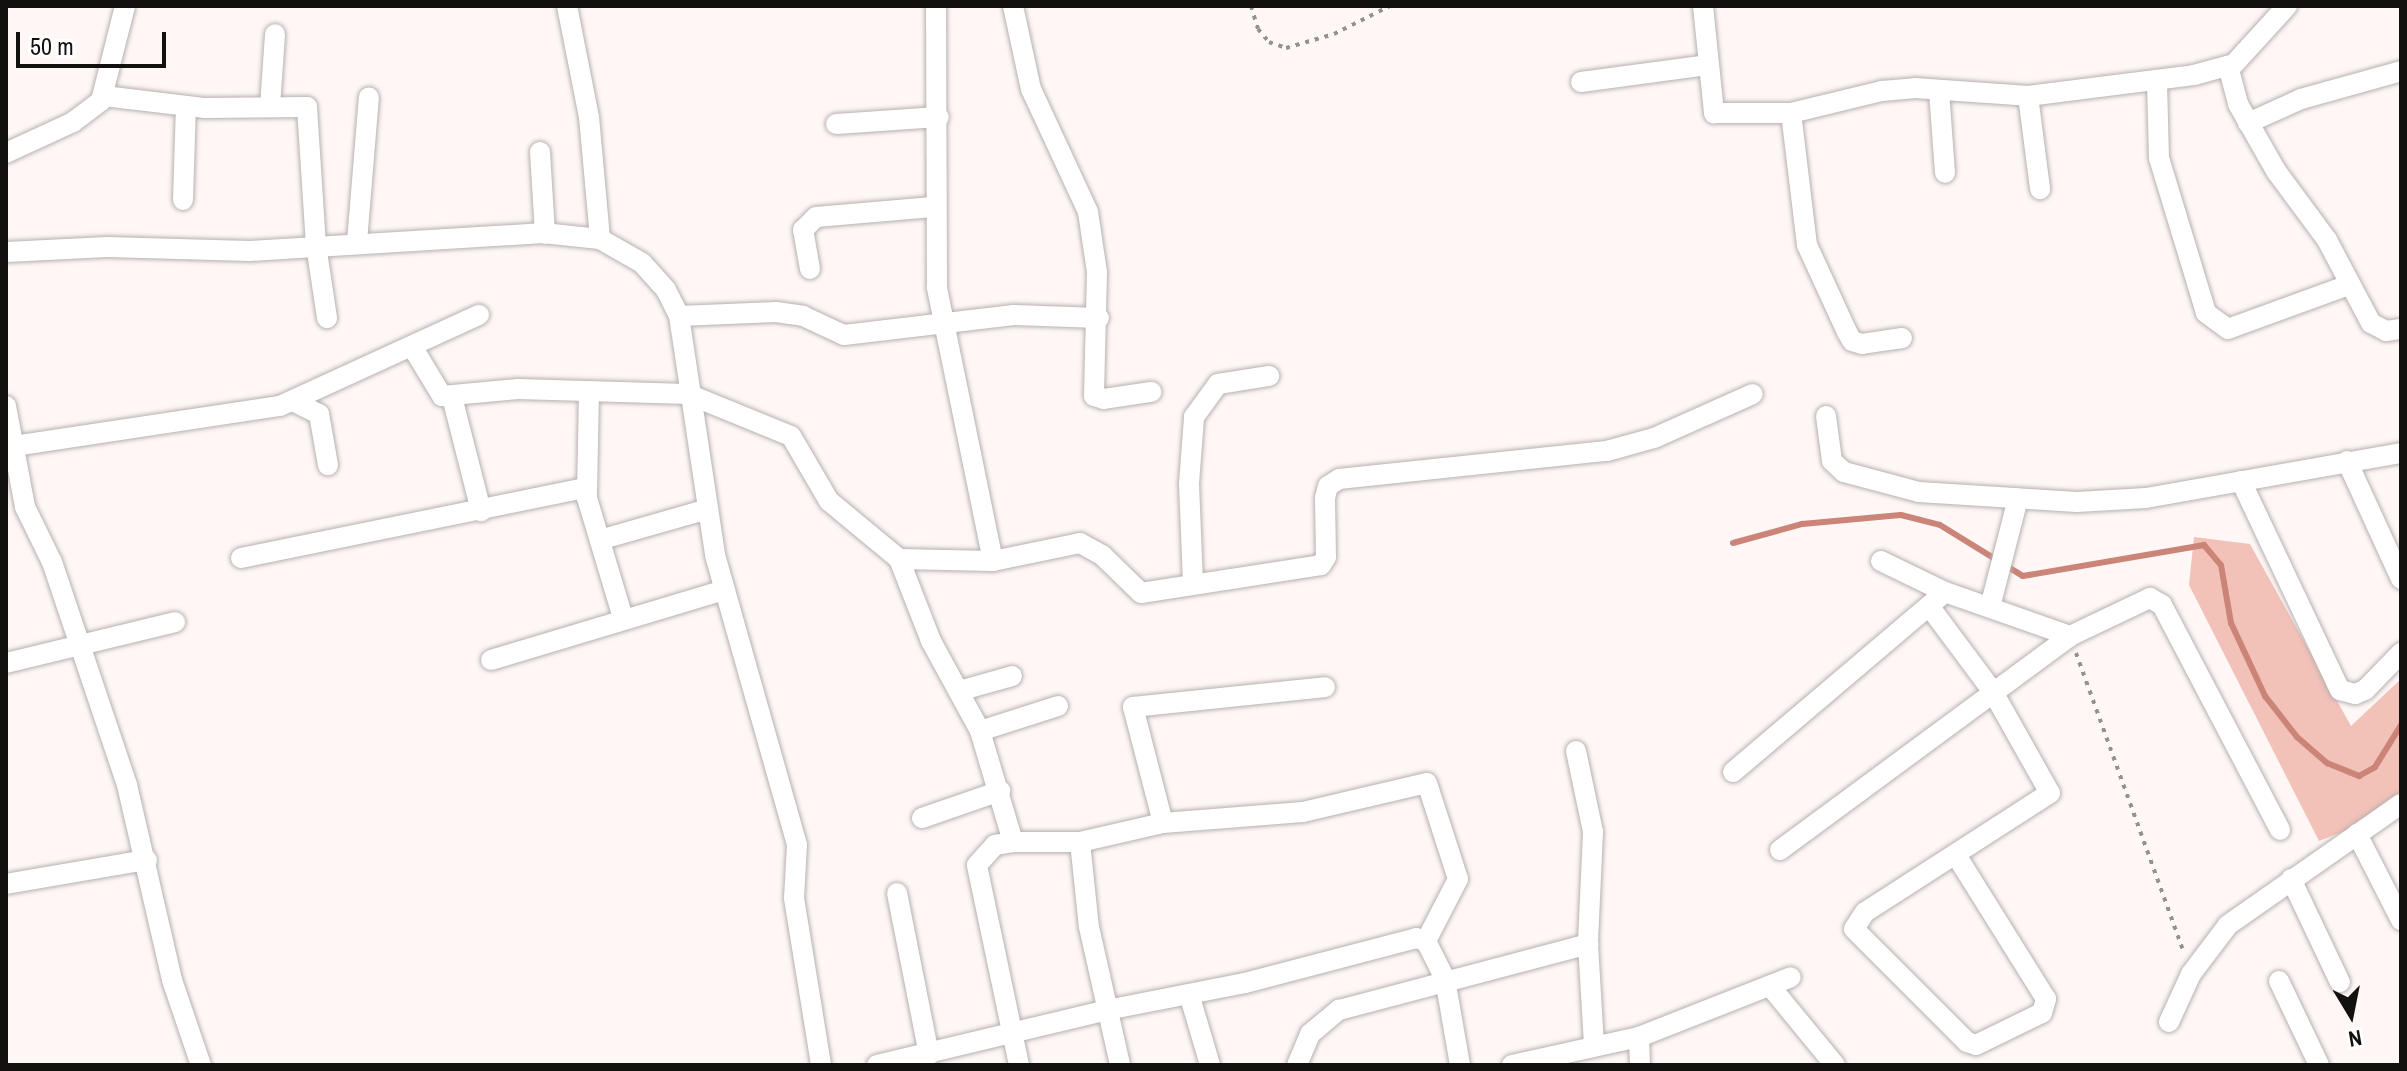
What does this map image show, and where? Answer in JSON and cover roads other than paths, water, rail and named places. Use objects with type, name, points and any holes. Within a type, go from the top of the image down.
[{"type":"street","points":[[6,153],[80,118],[104,96],[125,6]]},
{"type":"street","points":[[567,6],[589,117],[600,239]]},
{"type":"street","points":[[936,6],[939,117],[933,207],[943,324],[993,561]]},
{"type":"street","points":[[1013,6],[1031,89],[1088,212],[1099,318],[1094,396],[1104,399],[1151,392]]},
{"type":"street","points":[[1703,6],[1715,114],[1791,113],[1882,91],[2028,96],[2157,82],[2228,66],[2245,56],[2287,6]]},
{"type":"street","points":[[270,106],[275,34]]},
{"type":"street","points":[[1581,82],[1709,65]]},
{"type":"street","points":[[2228,66],[2248,123],[2327,240],[2371,323],[2386,331],[2401,329]]},
{"type":"street","points":[[2248,123],[2301,99],[2401,71]]},
{"type":"street","points":[[2157,82],[2159,158],[2206,313],[2228,329],[2349,285]]},
{"type":"street","points":[[1939,91],[1945,173]]},
{"type":"street","points":[[104,96],[186,106],[304,105],[308,110],[316,245],[327,318]]},
{"type":"street","points":[[2028,96],[2040,189]]},
{"type":"street","points":[[357,242],[369,97]]},
{"type":"street","points":[[183,200],[186,106]]},
{"type":"street","points":[[1791,113],[1807,245],[1847,332],[1852,341],[1862,344],[1902,338]]},
{"type":"street","points":[[836,124],[939,117]]},
{"type":"street","points":[[540,152],[545,234]]},
{"type":"street","points":[[810,269],[803,230],[816,217],[933,207]]},
{"type":"street","points":[[6,252],[107,247],[250,251],[357,242],[545,234],[600,239],[642,263],[666,290],[679,316],[705,510],[797,845],[794,898],[821,1065]]},
{"type":"street","points":[[679,316],[776,312],[803,316],[844,335],[1014,315],[1099,318]]},
{"type":"street","points":[[10,435],[260,411],[293,401],[317,385],[413,348],[479,315]]},
{"type":"street","points":[[413,348],[436,392],[452,397],[518,389],[688,394],[791,436],[829,501],[899,559],[931,641],[980,731],[1013,842]]},
{"type":"street","points":[[1193,583],[1189,484],[1194,417],[1218,384],[1269,376]]},
{"type":"street","points":[[589,391],[586,488],[623,618]]},
{"type":"street","points":[[899,559],[993,561],[1080,543],[1102,555],[1141,593],[1321,565],[1326,557],[1325,498],[1328,486],[1339,479],[1607,451],[1654,438],[1753,394]]},
{"type":"street","points":[[452,397],[481,511]]},
{"type":"street","points":[[293,401],[319,414],[328,465]]},
{"type":"street","points":[[6,406],[25,507],[52,562],[82,647],[147,860],[172,980],[201,1065]]},
{"type":"street","points":[[1826,416],[1832,461],[1844,472],[1919,492],[2016,505],[2146,498],[2401,453]]},
{"type":"street","points":[[2347,461],[2401,579]]},
{"type":"street","points":[[2241,481],[2340,690],[2365,690],[2401,653]]},
{"type":"street","points":[[241,558],[586,488]]},
{"type":"street","points":[[1992,600],[2016,505]]},
{"type":"street","points":[[603,539],[705,510]]},
{"type":"street","points":[[1881,561],[1937,599],[2050,793],[1865,912],[1854,929],[1967,1042],[1976,1045],[2042,1013],[2046,999],[1956,855]]},
{"type":"street","points":[[491,660],[623,618],[725,590]]},
{"type":"street","points":[[1733,772],[1937,599],[1992,600],[2070,636]]},
{"type":"street","points":[[1780,850],[2070,636],[2127,607],[2157,600],[2280,830]]},
{"type":"street","points":[[6,663],[175,622]]},
{"type":"street","points":[[959,691],[1012,676]]},
{"type":"street","points":[[1163,823],[1133,707],[1325,687]]},
{"type":"street","points":[[980,731],[1058,706]]},
{"type":"street","points":[[1576,751],[1593,832],[1588,944],[1594,1045]]},
{"type":"street","points":[[1019,1065],[977,865],[995,845],[1080,842],[1163,823],[1303,812],[1427,783],[1458,879],[1426,941]]},
{"type":"street","points":[[922,818],[1000,791]]},
{"type":"street","points":[[2169,1022],[2191,974],[2228,925],[2401,804]]},
{"type":"street","points":[[2357,834],[2394,886],[2401,920]]},
{"type":"street","points":[[1080,842],[1089,927],[1120,1065]]},
{"type":"street","points":[[6,884],[147,860]]},
{"type":"street","points":[[2291,879],[2340,982]]},
{"type":"street","points":[[897,893],[929,1055]]},
{"type":"street","points":[[877,1065],[1107,1010],[1189,994],[1416,938],[1426,941],[1445,979],[1460,1065]]},
{"type":"street","points":[[1297,1065],[1310,1034],[1339,1010],[1445,979],[1588,944]]},
{"type":"street","points":[[1512,1065],[1639,1037],[1791,977]]},
{"type":"street","points":[[2279,981],[2319,1065]]},
{"type":"street","points":[[1770,986],[1835,1065]]},
{"type":"street","points":[[1189,994],[1210,1065]]},
{"type":"street","points":[[1639,1037],[1640,1065]]},
{"type":"waterway","points":[[1733,543],[1802,524],[1901,515],[1940,525],[2023,576],[2204,545],[2221,565],[2231,623],[2265,696],[2297,737],[2327,763],[2359,776],[2375,767],[2401,725]]}]
